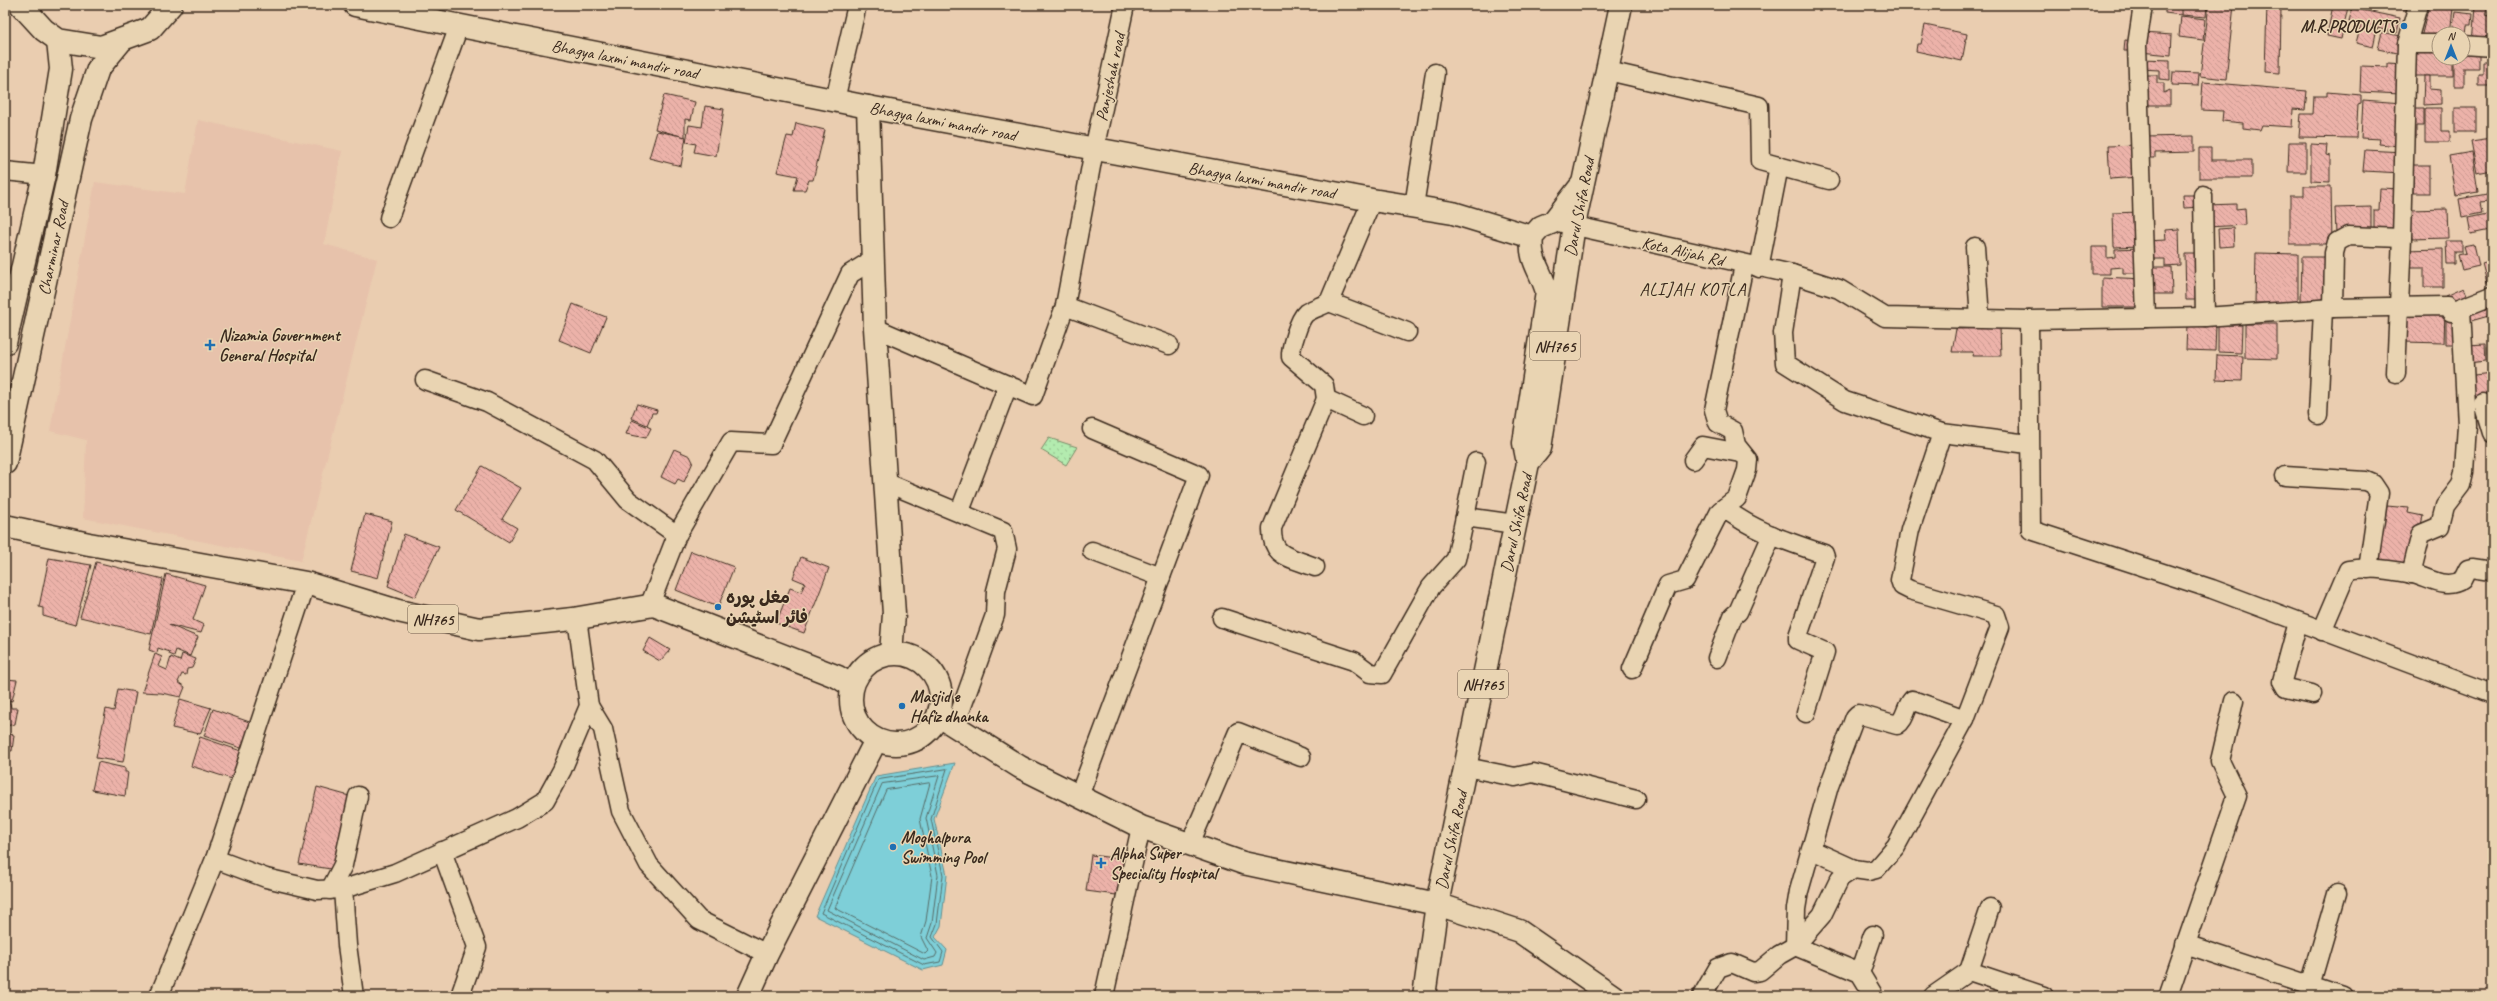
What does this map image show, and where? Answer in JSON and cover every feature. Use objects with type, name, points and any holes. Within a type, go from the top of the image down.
[{"type":"main road","points":[[21,5],[44,30],[58,40],[101,47],[121,41],[150,29],[171,5]]},
{"type":"main road","name":"Bhagya laxmi mandir road","points":[[355,5],[868,107],[1094,150],[1372,200],[1453,212],[1532,237]]},
{"type":"main road","name":"Darul Shifa Road","points":[[1424,996],[1437,904],[1515,524],[1528,463],[1540,448],[1563,223],[1584,183],[1621,5]]},
{"type":"main road","name":"Charminar Road","points":[[5,343],[44,175],[61,69],[58,40]]},
{"type":"main road","name":"Charminar Road","points":[[5,463],[81,119],[98,69],[121,41]]},
{"type":"main road","points":[[868,107],[875,328],[894,614],[891,653]]},
{"type":"main road","name":"NH765","points":[[1528,463],[1524,443],[1548,292],[1543,276],[1530,255],[1532,237],[1541,227],[1563,223]]},
{"type":"main road","name":"NH765","points":[[5,526],[89,544],[306,583],[398,612],[479,629],[577,618],[650,604]]},
{"type":"main road","points":[[650,604],[775,651],[838,677],[852,686]]},
{"type":"main road","points":[[947,721],[932,728],[918,739],[901,744],[876,740],[867,735],[856,721],[850,704],[852,686],[860,670],[874,658],[891,653],[909,655],[925,663],[937,677],[947,721],[1020,767],[1141,827],[1244,863],[1437,904],[1519,931],[1614,996]]},
{"type":"main road","points":[[748,996],[767,954],[876,740]]},
{"type":"street","points":[[835,100],[857,5]]},
{"type":"street","name":"Panjeshah road","points":[[1008,386],[1033,396],[1064,306],[1094,150],[1125,5]]},
{"type":"street","points":[[2143,5],[2137,45],[2146,318]]},
{"type":"street","points":[[2396,373],[2400,306],[2407,44],[2418,5]]},
{"type":"street","points":[[389,218],[458,26]]},
{"type":"street","points":[[2407,44],[2431,44]]},
{"type":"street","points":[[2471,46],[2492,47]]},
{"type":"street","points":[[1608,71],[1759,106],[1760,161],[1829,180]]},
{"type":"street","points":[[1414,206],[1435,73]]},
{"type":"street","points":[[1632,669],[1668,585],[1685,580],[1720,511],[1737,498],[1747,470],[1748,460],[1740,453],[1736,445],[1733,431],[1718,423],[1714,410],[1751,266],[1779,166]]},
{"type":"street","points":[[5,171],[44,175]]},
{"type":"street","points":[[2203,195],[2205,317]]},
{"type":"street","points":[[1315,567],[1278,552],[1272,541],[1272,528],[1326,400],[1324,384],[1311,372],[1294,362],[1290,351],[1302,318],[1306,313],[1329,302],[1372,200]]},
{"type":"street","name":"Kota Alijah Rd","points":[[1563,223],[1792,274],[1839,289],[1885,317],[2029,320],[2205,317],[2328,308],[2400,306],[2447,306],[2451,312],[2461,309]]},
{"type":"street","points":[[2318,415],[2334,253],[2337,242],[2348,236],[2402,238]]},
{"type":"street","points":[[1975,247],[1980,318]]},
{"type":"street","points":[[650,604],[677,535],[732,442],[771,444],[850,274],[874,259]]},
{"type":"street","points":[[1792,274],[1783,333],[1785,363],[1845,401],[1942,433],[2028,444]]},
{"type":"street","points":[[2492,296],[2461,309],[2480,403],[2492,433]]},
{"type":"street","points":[[1329,302],[1408,332]]},
{"type":"street","points":[[1064,306],[1169,345]]},
{"type":"street","points":[[2029,320],[2028,444],[2031,530],[2212,590],[2492,694]]},
{"type":"street","points":[[875,328],[1008,386],[960,511]]},
{"type":"street","points":[[424,380],[487,402],[595,460],[628,500],[677,535]]},
{"type":"street","points":[[1326,400],[1363,416]]},
{"type":"street","points":[[2411,574],[2421,534],[2440,526],[2446,506],[2461,486],[2467,436],[2480,403]]},
{"type":"street","points":[[1079,796],[1199,474],[1092,429]]},
{"type":"street","points":[[1812,850],[1854,869],[1868,871],[1876,869],[1896,846],[1965,719],[2000,627],[1996,615],[1910,590],[1902,586],[1900,580],[1910,530],[1942,433]]},
{"type":"street","points":[[1693,460],[1703,446],[1740,453]]},
{"type":"street","points":[[1222,618],[1354,662],[1370,673],[1382,674],[1432,587],[1456,559],[1466,517],[1476,462]]},
{"type":"street","points":[[2285,476],[2366,481],[2377,488],[2379,492],[2368,569]]},
{"type":"street","points":[[885,482],[960,511],[1003,531],[1007,549],[996,591],[994,614],[947,721]]},
{"type":"street","points":[[1724,508],[1739,520],[1772,535],[1824,554],[1825,557],[1798,636],[1798,640],[1825,652],[1806,713]]},
{"type":"street","points":[[1466,517],[1515,524]]},
{"type":"street","points":[[1717,658],[1733,616],[1738,612],[1772,535]]},
{"type":"street","points":[[1092,551],[1161,577]]},
{"type":"street","points":[[2322,631],[2344,575],[2348,570],[2368,569],[2411,574],[2438,583],[2450,584],[2463,579],[2468,569],[2472,568],[2492,571]]},
{"type":"street","points":[[159,996],[215,859],[306,583]]},
{"type":"street","points":[[577,618],[589,706],[603,729],[621,811],[649,865],[699,920],[767,954]]},
{"type":"street","points":[[2298,622],[2282,681],[2286,688],[2312,694]]},
{"type":"street","points":[[1795,946],[1796,909],[1829,786],[1855,717],[1858,714],[1897,725],[1902,722],[1908,705],[1912,700],[1965,719]]},
{"type":"street","points":[[2168,996],[2184,944],[2237,796],[2220,761],[2234,700]]},
{"type":"street","points":[[215,859],[266,878],[317,890],[336,890],[395,873],[516,818],[545,802],[562,770],[589,706]]},
{"type":"street","points":[[1190,844],[1238,732],[1301,757]]},
{"type":"street","points":[[1466,767],[1515,777],[1533,773],[1636,799]]},
{"type":"street","points":[[354,996],[347,945],[336,890],[358,796]]},
{"type":"street","points":[[1104,996],[1141,827]]},
{"type":"street","points":[[442,851],[477,947],[460,996]]},
{"type":"street","points":[[1702,996],[1718,968],[1732,963],[1752,972],[1760,971],[1780,955],[1795,946],[1822,915],[1840,878],[1854,869]]},
{"type":"street","points":[[2309,991],[2337,893]]},
{"type":"street","points":[[1933,996],[1969,971],[1990,908]]},
{"type":"street","points":[[1860,974],[1873,935]]},
{"type":"street","points":[[2184,944],[2309,991],[2343,996]]},
{"type":"street","points":[[1795,946],[1860,974],[1874,996]]},
{"type":"street","points":[[1969,971],[2044,996]]},
{"type":"shaded area","name":"Nizamia Government General Hospital","points":[[198,120],[342,151],[324,244],[377,259],[301,561],[83,518],[86,440],[50,431],[95,182],[185,194]]},
{"type":"green space","points":[[1049,438],[1077,447],[1066,465],[1041,450]]},
{"type":"water","name":"Moghalpura Swimming Pool","points":[[955,763],[934,819],[947,875],[941,926],[935,937],[947,950],[943,965],[923,970],[815,916],[876,776]]},
{"type":"building","points":[[111,5],[125,5],[119,9]]},
{"type":"building","points":[[2165,5],[2181,5],[2181,15],[2165,13]]},
{"type":"building","points":[[2183,5],[2207,5],[2206,17],[2182,15]]},
{"type":"building","points":[[2209,5],[2234,5],[2226,79],[2200,76]]},
{"type":"building","points":[[2267,5],[2281,5],[2280,73],[2265,72]]},
{"type":"building","points":[[2333,5],[2348,7],[2341,39],[2327,36]]},
{"type":"building","points":[[2388,5],[2416,5],[2414,12]]},
{"type":"building","points":[[2429,5],[2453,8],[2451,26],[2431,26],[2431,42],[2420,42]]},
{"type":"building","points":[[2476,6],[2487,8],[2485,15],[2492,17],[2488,43],[2473,43]]},
{"type":"building","points":[[2352,8],[2400,18],[2397,33],[2377,28],[2373,47],[2356,43],[2361,24],[2349,22]]},
{"type":"building","points":[[2455,12],[2473,14],[2472,25],[2453,26]]},
{"type":"building","points":[[2181,16],[2205,19],[2203,40],[2179,37]]},
{"type":"building","points":[[1925,25],[1967,34],[1962,61],[1916,51],[1917,44],[1921,44]]},
{"type":"building","points":[[2382,32],[2405,37],[2401,54],[2378,49]]},
{"type":"building","points":[[2142,33],[2172,35],[2171,55],[2140,52]]},
{"type":"building","points":[[2125,40],[2134,41],[2134,51],[2124,51]]},
{"type":"building","points":[[2413,46],[2431,46],[2431,66],[2453,66],[2453,76],[2413,76]]},
{"type":"building","points":[[2471,47],[2479,47],[2479,68],[2464,68],[2464,86],[2454,86],[2454,66],[2471,66]]},
{"type":"building","points":[[2142,59],[2170,60],[2170,80],[2159,79],[2159,70],[2141,69]]},
{"type":"building","points":[[2483,62],[2492,62],[2492,86],[2478,86],[2478,74],[2483,74]]},
{"type":"building","points":[[2388,63],[2403,64],[2401,94],[2360,92],[2361,66],[2388,67]]},
{"type":"building","points":[[2173,72],[2199,73],[2198,86],[2172,85]]},
{"type":"building","points":[[2146,75],[2157,75],[2157,83],[2164,83],[2164,93],[2170,90],[2170,105],[2144,105],[2144,92],[2148,92],[2148,88],[2141,88]]},
{"type":"building","points":[[2424,76],[2429,76],[2429,89],[2441,90],[2441,104],[2423,105]]},
{"type":"building","points":[[2203,82],[2307,91],[2305,110],[2293,109],[2292,127],[2262,125],[2260,130],[2243,128],[2243,123],[2222,121],[2223,111],[2201,110]]},
{"type":"building","points":[[2327,92],[2361,95],[2361,104],[2358,105],[2356,138],[2299,137],[2301,114],[2313,114],[2314,96],[2327,96]]},
{"type":"building","points":[[664,95],[695,102],[691,120],[685,119],[685,137],[655,129]]},
{"type":"building","points":[[2363,100],[2402,103],[2399,146],[2379,144],[2380,139],[2361,138]]},
{"type":"building","points":[[705,106],[724,109],[716,156],[694,152],[696,144],[686,142],[689,125],[702,127]]},
{"type":"building","points":[[2410,108],[2424,108],[2424,126],[2416,126],[2416,137],[2410,137]]},
{"type":"building","points":[[2425,108],[2441,108],[2441,131],[2450,131],[2450,142],[2425,142]]},
{"type":"building","points":[[2455,108],[2476,108],[2476,132],[2455,132]]},
{"type":"building","points":[[796,123],[825,130],[813,180],[809,180],[805,190],[794,190],[798,176],[777,172],[787,136],[793,137]]},
{"type":"building","points":[[657,131],[686,137],[681,166],[649,158]]},
{"type":"building","points":[[2194,136],[2194,152],[2155,153],[2155,158],[2144,158],[2144,137]]},
{"type":"building","points":[[2492,138],[2492,170],[2477,173],[2471,141]]},
{"type":"building","points":[[2289,142],[2306,142],[2306,172],[2288,172]]},
{"type":"building","points":[[2311,144],[2327,145],[2326,155],[2330,156],[2330,182],[2311,181]]},
{"type":"building","points":[[2137,145],[2139,177],[2110,179],[2108,146]]},
{"type":"building","points":[[2199,148],[2211,148],[2211,160],[2252,160],[2252,178],[2199,178]]},
{"type":"building","points":[[2365,150],[2403,152],[2402,173],[2363,171]]},
{"type":"building","points":[[2472,152],[2478,192],[2455,196],[2449,156]]},
{"type":"building","points":[[2413,165],[2429,165],[2429,193],[2413,193]]},
{"type":"building","points":[[2304,186],[2331,186],[2332,244],[2290,244],[2290,196],[2304,196]]},
{"type":"building","points":[[2380,188],[2401,189],[2400,235],[2374,235],[2374,210],[2379,210]]},
{"type":"building","points":[[2487,194],[2488,201],[2480,202],[2482,213],[2462,217],[2459,199]]},
{"type":"building","points":[[2183,195],[2200,195],[2201,207],[2184,208]]},
{"type":"building","points":[[2236,204],[2236,209],[2245,208],[2246,225],[2207,227],[2206,205]]},
{"type":"building","points":[[2371,207],[2371,234],[2336,234],[2335,208]]},
{"type":"building","points":[[2447,209],[2448,238],[2411,239],[2410,210]]},
{"type":"building","points":[[2139,212],[2141,246],[2114,247],[2113,213]]},
{"type":"building","points":[[2487,214],[2490,230],[2471,234],[2468,218]]},
{"type":"building","points":[[2233,228],[2234,246],[2219,247],[2218,229]]},
{"type":"building","points":[[2179,229],[2180,265],[2165,266],[2165,259],[2146,259],[2146,241],[2166,240],[2165,230]]},
{"type":"building","points":[[2446,241],[2462,241],[2462,252],[2455,252],[2455,264],[2447,264]]},
{"type":"building","points":[[2474,244],[2479,266],[2462,270],[2458,255],[2466,253],[2464,246]]},
{"type":"building","points":[[2092,247],[2107,247],[2107,258],[2115,257],[2115,249],[2141,248],[2142,273],[2123,273],[2123,267],[2110,268],[2110,274],[2092,274]]},
{"type":"building","points":[[2443,249],[2443,287],[2424,287],[2424,268],[2404,268],[2404,250]]},
{"type":"building","points":[[2256,253],[2298,254],[2298,303],[2255,303]]},
{"type":"building","points":[[2185,254],[2202,254],[2203,300],[2186,300]]},
{"type":"building","points":[[2302,257],[2331,257],[2331,299],[2301,301]]},
{"type":"building","points":[[2492,260],[2492,282],[2487,283],[2482,263]]},
{"type":"building","points":[[2147,267],[2171,267],[2172,294],[2148,294]]},
{"type":"building","points":[[2102,277],[2144,279],[2139,307],[2102,307]]},
{"type":"building","points":[[2463,288],[2470,303],[2451,311],[2445,296]]},
{"type":"building","points":[[2492,301],[2492,315],[2464,323],[2464,310]]},
{"type":"building","points":[[573,304],[606,317],[591,353],[559,340]]},
{"type":"building","points":[[2405,307],[2445,308],[2444,343],[2404,342]]},
{"type":"building","points":[[2446,315],[2460,315],[2461,344],[2446,344]]},
{"type":"building","points":[[2187,324],[2216,324],[2215,351],[2186,350]]},
{"type":"building","points":[[2245,324],[2277,324],[2277,359],[2245,358]]},
{"type":"building","points":[[2218,325],[2242,325],[2241,353],[2218,352]]},
{"type":"building","points":[[2000,328],[2001,356],[1972,356],[1973,352],[1952,352],[1956,329]]},
{"type":"building","points":[[2485,344],[2486,361],[2468,363],[2467,345]]},
{"type":"building","points":[[2217,355],[2243,356],[2242,381],[2216,380]]},
{"type":"building","points":[[2492,373],[2492,384],[2487,385],[2489,400],[2468,403],[2465,376]]},
{"type":"building","points":[[637,404],[657,410],[656,413],[652,413],[647,425],[631,418]]},
{"type":"building","points":[[632,420],[651,428],[646,438],[626,434]]},
{"type":"building","points":[[674,449],[690,456],[693,462],[684,482],[678,479],[675,484],[661,477]]},
{"type":"building","points":[[482,466],[521,488],[502,519],[517,528],[509,542],[456,510]]},
{"type":"building","points":[[2387,506],[2409,508],[2408,513],[2423,516],[2421,525],[2418,524],[2411,566],[2377,561]]},
{"type":"building","points":[[365,514],[392,521],[378,578],[351,571]]},
{"type":"building","points":[[404,534],[439,547],[415,597],[388,586]]},
{"type":"building","points":[[691,551],[734,567],[718,607],[676,590]]},
{"type":"building","points":[[801,557],[829,568],[804,633],[776,623],[790,588],[801,592],[805,583],[793,578]]},
{"type":"building","points":[[49,558],[91,565],[75,625],[43,616],[43,608],[39,607]]},
{"type":"building","points":[[96,562],[163,579],[151,634],[80,617]]},
{"type":"building","points":[[166,574],[205,585],[193,620],[204,625],[201,633],[169,625],[198,637],[190,656],[176,650],[174,656],[169,654],[170,652],[158,648],[157,653],[149,650]]},
{"type":"building","points":[[650,638],[670,650],[660,661],[643,651]]},
{"type":"building","points":[[155,654],[162,657],[158,666],[167,670],[171,657],[180,661],[182,654],[196,659],[192,668],[187,669],[186,675],[182,674],[178,682],[185,687],[181,697],[161,693],[142,692]]},
{"type":"building","points":[[5,679],[17,680],[12,701],[5,699]]},
{"type":"building","points":[[118,689],[136,692],[123,762],[96,758],[106,709],[114,711]]},
{"type":"building","points":[[180,699],[211,708],[200,734],[172,728]]},
{"type":"building","points":[[5,702],[10,703],[11,708],[18,708],[15,724],[6,726]]},
{"type":"building","points":[[213,709],[255,724],[247,750],[204,736]]},
{"type":"building","points":[[5,733],[14,735],[12,751],[5,750]]},
{"type":"building","points":[[200,737],[244,752],[235,780],[191,766]]},
{"type":"building","points":[[98,762],[125,768],[125,772],[128,772],[125,796],[92,790]]},
{"type":"building","points":[[317,787],[353,797],[337,870],[299,864]]},
{"type":"building","points":[[1091,855],[1129,860],[1124,896],[1086,891]]},
{"type":"place","name":"M.R.PRODUCTS","points":[[2404,26]]},
{"type":"place","name":"Nizamia Government General Hospital","points":[[210,345]]},
{"type":"place","name":"مغل پورہ فائر اسٹیشن","points":[[718,607]]},
{"type":"place","name":"Masjid e Hafiz dhanka","points":[[902,706]]},
{"type":"place","name":"Moghalpura Swimming Pool","points":[[893,847]]},
{"type":"place","name":"Alpha Super Speciality Hospital","points":[[1101,863]]},
{"type":"district","name":"ALIJAH KOTLA","points":[[1693,289]]}]
